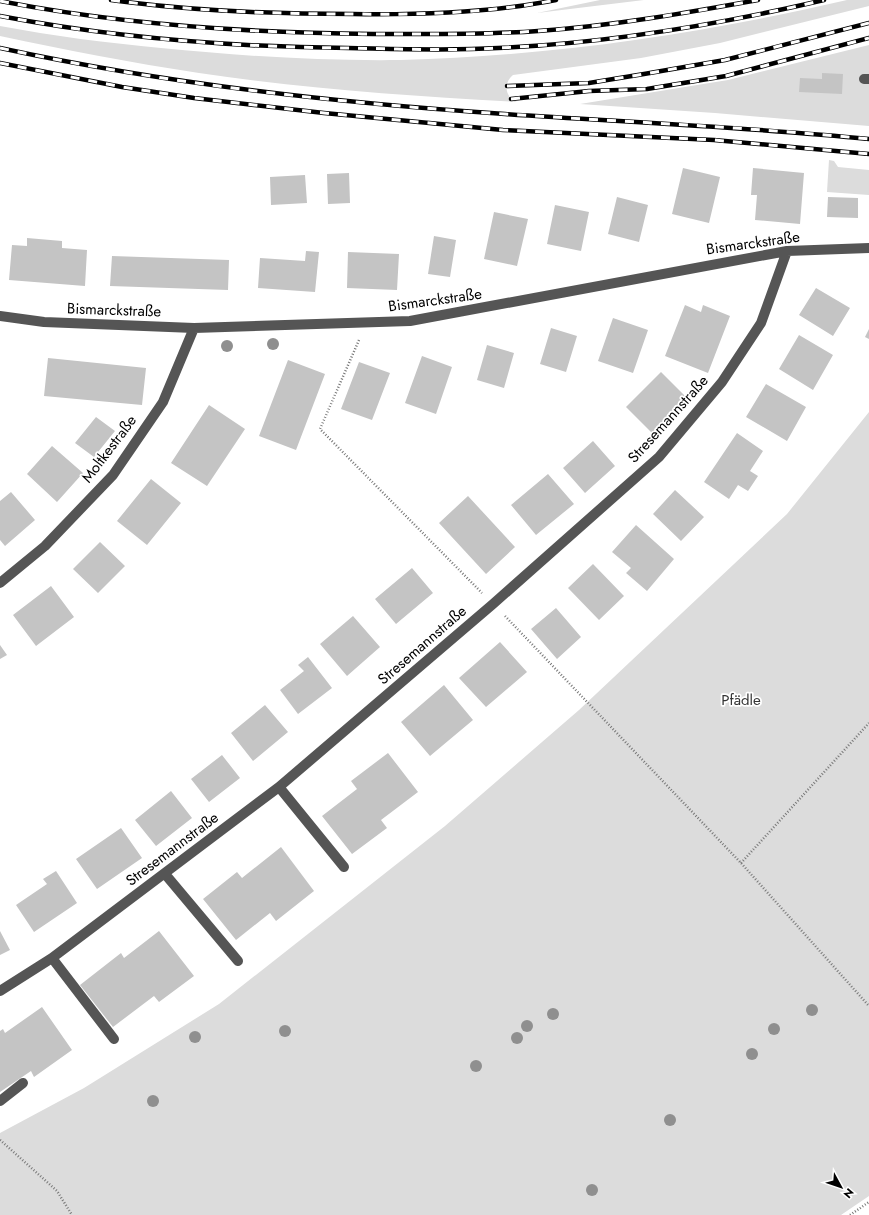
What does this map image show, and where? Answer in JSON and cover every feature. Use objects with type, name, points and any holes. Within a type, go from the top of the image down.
[{"type":"street","name":"Bismarckstraße","points":[[0,316],[44,322],[194,328],[410,322],[787,251],[869,248]]},
{"type":"street","name":"Stresemannstraße","points":[[0,992],[52,958],[279,787],[493,604],[659,457],[722,382],[761,323],[787,251]]},
{"type":"street","name":"Moltkestraße","points":[[0,582],[46,546],[113,475],[162,402],[194,328]]},
{"type":"street","points":[[279,787],[344,867]]},
{"type":"street","points":[[165,874],[238,961]]},
{"type":"street","points":[[52,958],[114,1039]]},
{"type":"street","points":[[0,1101],[23,1083]]},
{"type":"path","points":[[367,323],[320,429],[493,604],[741,863],[869,1006]]},
{"type":"path","points":[[741,863],[869,723]]},
{"type":"path","points":[[0,1140],[57,1191],[72,1215]]},
{"type":"path","points":[[850,1215],[869,1202]]},
{"type":"green space","points":[[600,0],[644,0],[537,13]]},
{"type":"green space","points":[[847,0],[869,0],[869,6],[720,43],[641,58],[513,75],[508,82],[507,90],[510,97],[517,102],[358,91],[238,79],[124,61],[0,36],[0,26],[121,44],[251,56],[371,60],[457,58],[570,48],[681,33]]},
{"type":"green space","points":[[869,45],[869,126],[715,113],[580,104],[728,80]]},
{"type":"green space","points":[[829,160],[834,161],[838,167],[869,170],[869,195],[827,192]]},
{"type":"green space","name":"Pfädle","points":[[869,412],[869,1196],[841,1215],[0,1215],[0,1133],[84,1088],[219,1004],[445,826],[579,710],[787,514]]},
{"type":"building","points":[[822,73],[843,74],[842,94],[799,92],[800,78],[822,79]]},
{"type":"building","points":[[683,168],[720,177],[709,223],[672,214]]},
{"type":"building","points":[[753,168],[804,173],[800,224],[755,220],[757,195],[751,195]]},
{"type":"building","points":[[349,173],[350,203],[328,204],[327,174]]},
{"type":"building","points":[[305,175],[307,203],[271,205],[270,177]]},
{"type":"building","points":[[617,197],[648,205],[639,242],[608,234]]},
{"type":"building","points":[[828,197],[858,198],[858,218],[827,217]]},
{"type":"building","points":[[555,205],[589,212],[581,251],[547,244]]},
{"type":"building","points":[[494,212],[528,219],[517,266],[484,259]]},
{"type":"building","points":[[434,236],[456,240],[450,277],[428,274]]},
{"type":"building","points":[[27,238],[62,241],[62,248],[87,250],[85,286],[9,280],[12,245],[27,246]]},
{"type":"building","points":[[306,251],[319,252],[315,292],[258,288],[260,258],[305,261]]},
{"type":"building","points":[[348,252],[399,254],[397,290],[347,288]]},
{"type":"building","points":[[112,256],[229,260],[228,290],[110,286]]},
{"type":"building","points":[[816,288],[850,308],[833,336],[799,315]]},
{"type":"building","points":[[685,305],[701,312],[703,305],[730,316],[708,373],[665,356]]},
{"type":"building","points":[[613,318],[648,330],[633,373],[598,361]]},
{"type":"building","points":[[551,328],[577,336],[566,372],[540,364]]},
{"type":"building","points":[[869,329],[869,339],[865,337]]},
{"type":"building","points":[[799,335],[833,355],[813,390],[779,369]]},
{"type":"building","points":[[487,345],[514,353],[504,388],[477,380]]},
{"type":"building","points":[[422,356],[452,367],[436,414],[405,403]]},
{"type":"building","points":[[48,358],[146,368],[142,405],[44,396]]},
{"type":"building","points":[[288,360],[325,374],[296,450],[259,436]]},
{"type":"building","points":[[359,362],[390,373],[372,420],[341,409]]},
{"type":"building","points":[[661,372],[687,398],[652,433],[626,407]]},
{"type":"building","points":[[766,384],[806,407],[787,441],[746,417]]},
{"type":"building","points":[[209,405],[245,429],[207,486],[171,463]]},
{"type":"building","points":[[96,417],[115,431],[94,457],[75,443]]},
{"type":"building","points":[[737,433],[763,451],[750,471],[758,476],[748,491],[738,485],[729,499],[704,482]]},
{"type":"building","points":[[593,441],[615,466],[585,493],[563,468]]},
{"type":"building","points":[[52,446],[83,473],[57,502],[27,474]]},
{"type":"building","points":[[548,474],[574,504],[536,535],[511,505]]},
{"type":"building","points":[[151,479],[181,503],[147,545],[117,521]]},
{"type":"building","points":[[675,490],[704,517],[681,541],[653,514]]},
{"type":"building","points":[[11,492],[35,520],[5,546],[0,540],[0,501]]},
{"type":"building","points":[[468,496],[515,547],[486,574],[439,523]]},
{"type":"building","points":[[636,525],[674,559],[647,591],[626,573],[631,568],[612,552]]},
{"type":"building","points":[[100,542],[125,566],[98,593],[73,569]]},
{"type":"building","points":[[593,564],[624,596],[599,620],[568,588]]},
{"type":"building","points":[[412,568],[433,593],[396,624],[375,599]]},
{"type":"building","points":[[51,586],[74,617],[36,646],[13,615]]},
{"type":"building","points":[[556,608],[581,637],[557,659],[531,629]]},
{"type":"building","points":[[353,616],[380,647],[347,676],[320,644]]},
{"type":"building","points":[[500,642],[527,672],[486,707],[459,678]]},
{"type":"building","points":[[0,645],[7,655],[0,659]]},
{"type":"building","points":[[308,657],[332,688],[298,714],[280,690],[304,671],[298,665]]},
{"type":"building","points":[[444,685],[473,720],[430,756],[401,722]]},
{"type":"building","points":[[265,705],[288,732],[253,761],[231,733]]},
{"type":"building","points":[[388,753],[418,792],[381,820],[387,828],[352,854],[322,816],[357,789],[351,781]]},
{"type":"building","points":[[222,755],[240,778],[209,802],[191,779]]},
{"type":"building","points":[[171,791],[192,818],[156,846],[135,820]]},
{"type":"building","points":[[121,828],[142,858],[97,889],[76,859]]},
{"type":"building","points":[[281,847],[314,891],[276,921],[270,913],[236,940],[203,899],[237,872],[242,878]]},
{"type":"building","points":[[56,871],[77,903],[34,932],[16,905],[47,884],[43,879]]},
{"type":"building","points":[[0,931],[10,950],[0,955]]},
{"type":"building","points":[[159,931],[194,976],[159,1002],[154,996],[113,1027],[80,985],[121,953],[124,958]]},
{"type":"building","points":[[42,1007],[72,1050],[34,1077],[31,1071],[0,1092],[0,1031],[3,1029],[5,1033]]},
{"type":"railway","points":[[111,0],[171,7],[232,11],[379,14],[481,10],[506,8],[556,0]]},
{"type":"railway","points":[[0,1],[93,16],[186,26],[279,32],[476,34],[593,26],[758,0]]},
{"type":"railway","points":[[0,16],[43,24],[130,36],[174,40],[261,46],[423,50],[539,46],[662,32],[824,0]]},
{"type":"railway","points":[[507,86],[589,83],[725,60],[869,23]]},
{"type":"railway","points":[[511,99],[589,91],[647,89],[726,76],[869,38]]},
{"type":"railway","points":[[0,48],[125,72],[188,82],[315,98],[550,117],[733,128],[869,139]]},
{"type":"railway","points":[[0,63],[122,87],[194,98],[324,113],[503,130],[714,140],[869,154]]}]
